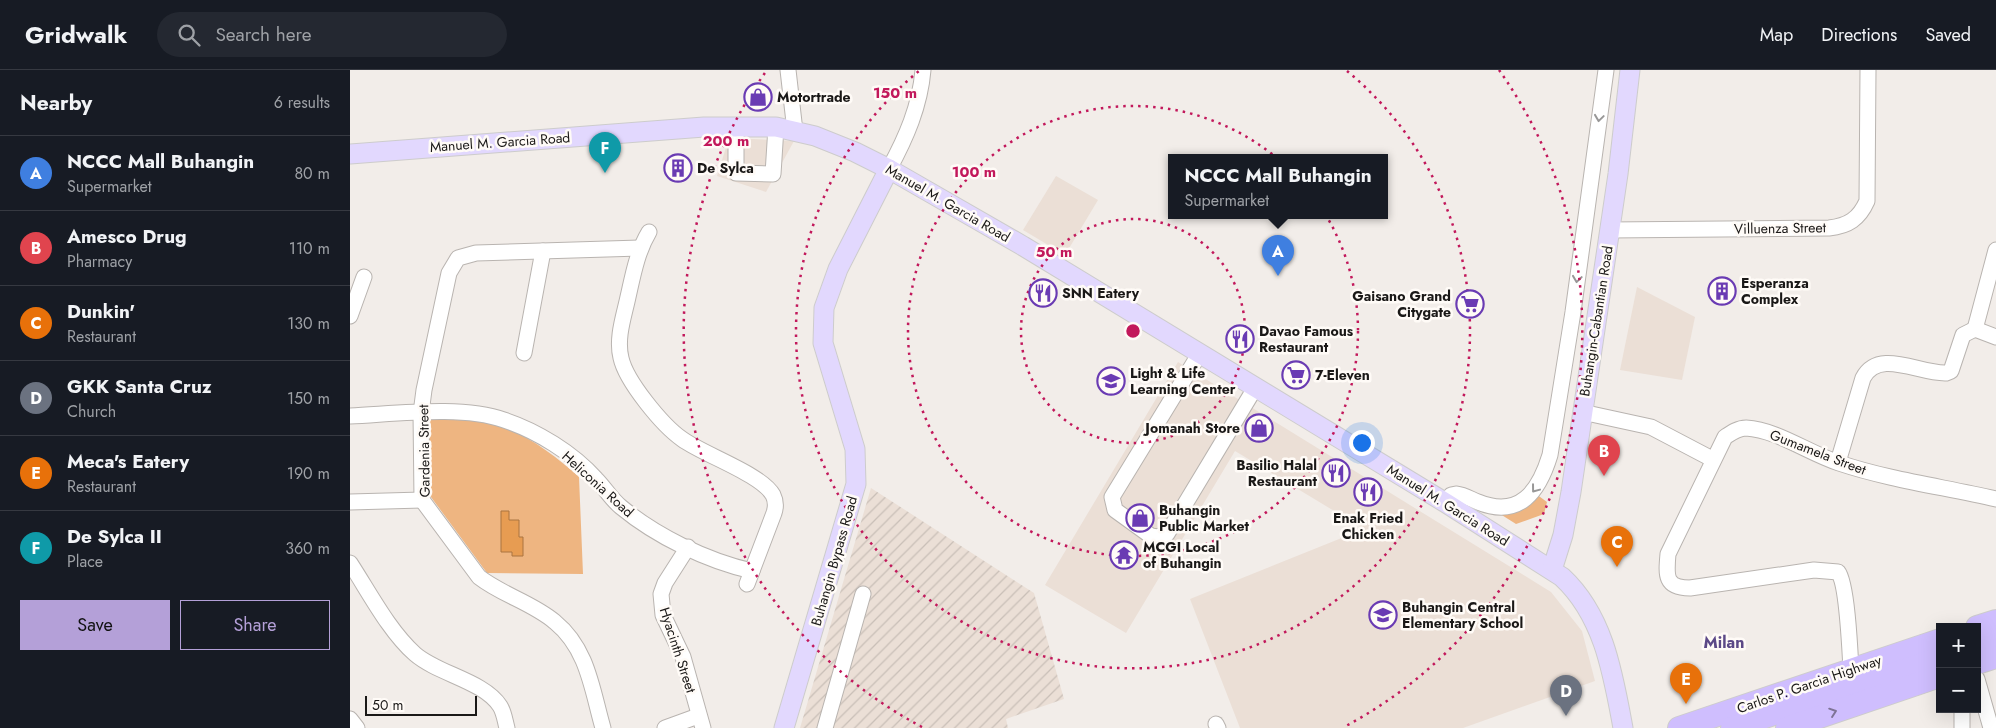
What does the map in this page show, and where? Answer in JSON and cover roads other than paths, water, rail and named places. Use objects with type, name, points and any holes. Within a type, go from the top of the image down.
[{"type":"highway","points":[[1981,626],[1996,621]]},
{"type":"highway","points":[[1981,644],[1996,639]]},
{"type":"highway","name":"Carlos P. Garcia Highway","points":[[1679,728],[1936,641]]},
{"type":"highway","points":[[1981,662],[1996,657]]},
{"type":"highway","name":"Carlos P. Garcia Highway","points":[[1732,728],[1936,659]]},
{"type":"highway","points":[[1787,728],[1936,677]]},
{"type":"main road","name":"Buhangin-Cabantian Road","points":[[1552,570],[1567,517],[1618,174],[1630,70]]},
{"type":"main road","name":"Manuel M. Garcia Road","points":[[350,154],[652,130],[736,126],[776,127],[838,145],[889,169],[1043,258],[1446,503],[1552,570],[1582,597],[1598,629],[1613,673],[1623,728]]},
{"type":"main road","name":"Buhangin Bypass Road","points":[[784,728],[852,503],[856,484],[855,448],[823,344],[824,308],[838,269],[889,169]]},
{"type":"street","points":[[788,70],[795,131]]},
{"type":"street","points":[[889,169],[903,142],[916,109],[923,70]]},
{"type":"street","points":[[1446,503],[1451,496],[1456,494],[1490,505],[1504,507],[1519,504],[1528,498],[1538,486],[1550,455],[1606,70]]},
{"type":"street","name":"Villuenza Street","points":[[1610,230],[1829,228],[1852,222],[1862,212],[1867,201],[1868,70]]},
{"type":"street","points":[[736,126],[736,173],[773,174],[776,127]]},
{"type":"street","points":[[1592,170],[1618,174]]},
{"type":"street","points":[[640,248],[649,232]]},
{"type":"street","name":"Gardenia Street","points":[[603,728],[590,675],[581,654],[555,622],[490,585],[480,577],[422,500],[421,413],[428,369],[452,264],[458,258],[476,252],[640,248]]},
{"type":"street","name":"Heliconia Road","points":[[350,416],[421,413],[483,415],[504,419],[544,439],[583,466],[619,506],[634,517],[688,547],[750,577],[774,513],[776,504],[773,496],[766,487],[754,479],[681,438],[631,382],[624,368],[620,356],[621,334],[640,248]]},
{"type":"street","points":[[524,353],[543,251]]},
{"type":"street","points":[[1838,462],[1868,369],[1875,364],[1890,364],[1946,373],[1951,371],[1963,335],[1974,329],[1995,257]]},
{"type":"street","points":[[350,316],[364,277]]},
{"type":"street","points":[[1974,329],[1996,337]]},
{"type":"street","points":[[1200,353],[1112,497],[1115,510],[1151,536],[1157,538],[1167,534],[1255,388]]},
{"type":"street","points":[[1582,412],[1651,427],[1673,436],[1712,460]]},
{"type":"street","name":"Gumamela Street","points":[[1851,670],[1843,591],[1838,572],[1814,570],[1690,588],[1677,587],[1671,583],[1666,569],[1668,554],[1712,460],[1725,437],[1743,428],[1768,433],[1838,462],[1880,475],[1996,499]]},
{"type":"street","points":[[1550,455],[1574,460]]},
{"type":"street","points":[[350,502],[422,500]]},
{"type":"street","name":"Hyacinth Street","points":[[688,547],[665,583],[661,594],[663,615],[683,657],[701,722]]},
{"type":"street","points":[[350,563],[401,639],[415,654],[429,665],[487,693],[501,707],[507,728]]},
{"type":"street","points":[[824,728],[863,594]]},
{"type":"street","points":[[1981,693],[1991,728]]},
{"type":"street","points":[[1962,713],[1962,728]]},
{"type":"street","points":[[350,719],[357,728]]},
{"type":"street","points":[[665,728],[701,722]]},
{"type":"place","name":"Motortrade","points":[[758,97]]},
{"type":"place","name":"De Sylca","points":[[678,168]]},
{"type":"place","name":"De Sylca II","points":[[605,173]]},
{"type":"place","name":"NCCC Mall Buhangin","points":[[1278,276]]},
{"type":"place","name":"Esperanza Complex","points":[[1722,291]]},
{"type":"place","name":"SNN Eatery","points":[[1043,293]]},
{"type":"place","name":"Gaisano Grand Citygate","points":[[1470,304]]},
{"type":"place","name":"Davao Famous Restaurant","points":[[1240,339]]},
{"type":"place","name":"7-Eleven","points":[[1296,375]]},
{"type":"place","name":"Light & Life Learning Center","points":[[1111,381]]},
{"type":"place","name":"Jomanah Store","points":[[1259,428]]},
{"type":"place","name":"Basilio Halal Restaurant","points":[[1336,473]]},
{"type":"place","name":"Amesco Drug","points":[[1604,476]]},
{"type":"place","name":"Enak Fried Chicken","points":[[1368,492]]},
{"type":"place","name":"Buhangin Public Market","points":[[1140,518]]},
{"type":"place","name":"MCGI Local of Buhangin","points":[[1124,555]]},
{"type":"place","name":"Dunkin'","points":[[1617,567]]},
{"type":"place","name":"Buhangin Central Elementary School","points":[[1383,615]]},
{"type":"place","name":"Meca's Eatery","points":[[1686,704]]},
{"type":"place","name":"GKK Santa Cruz","points":[[1566,716]]},
{"type":"district","name":"Milan","points":[[1724,642]]}]
